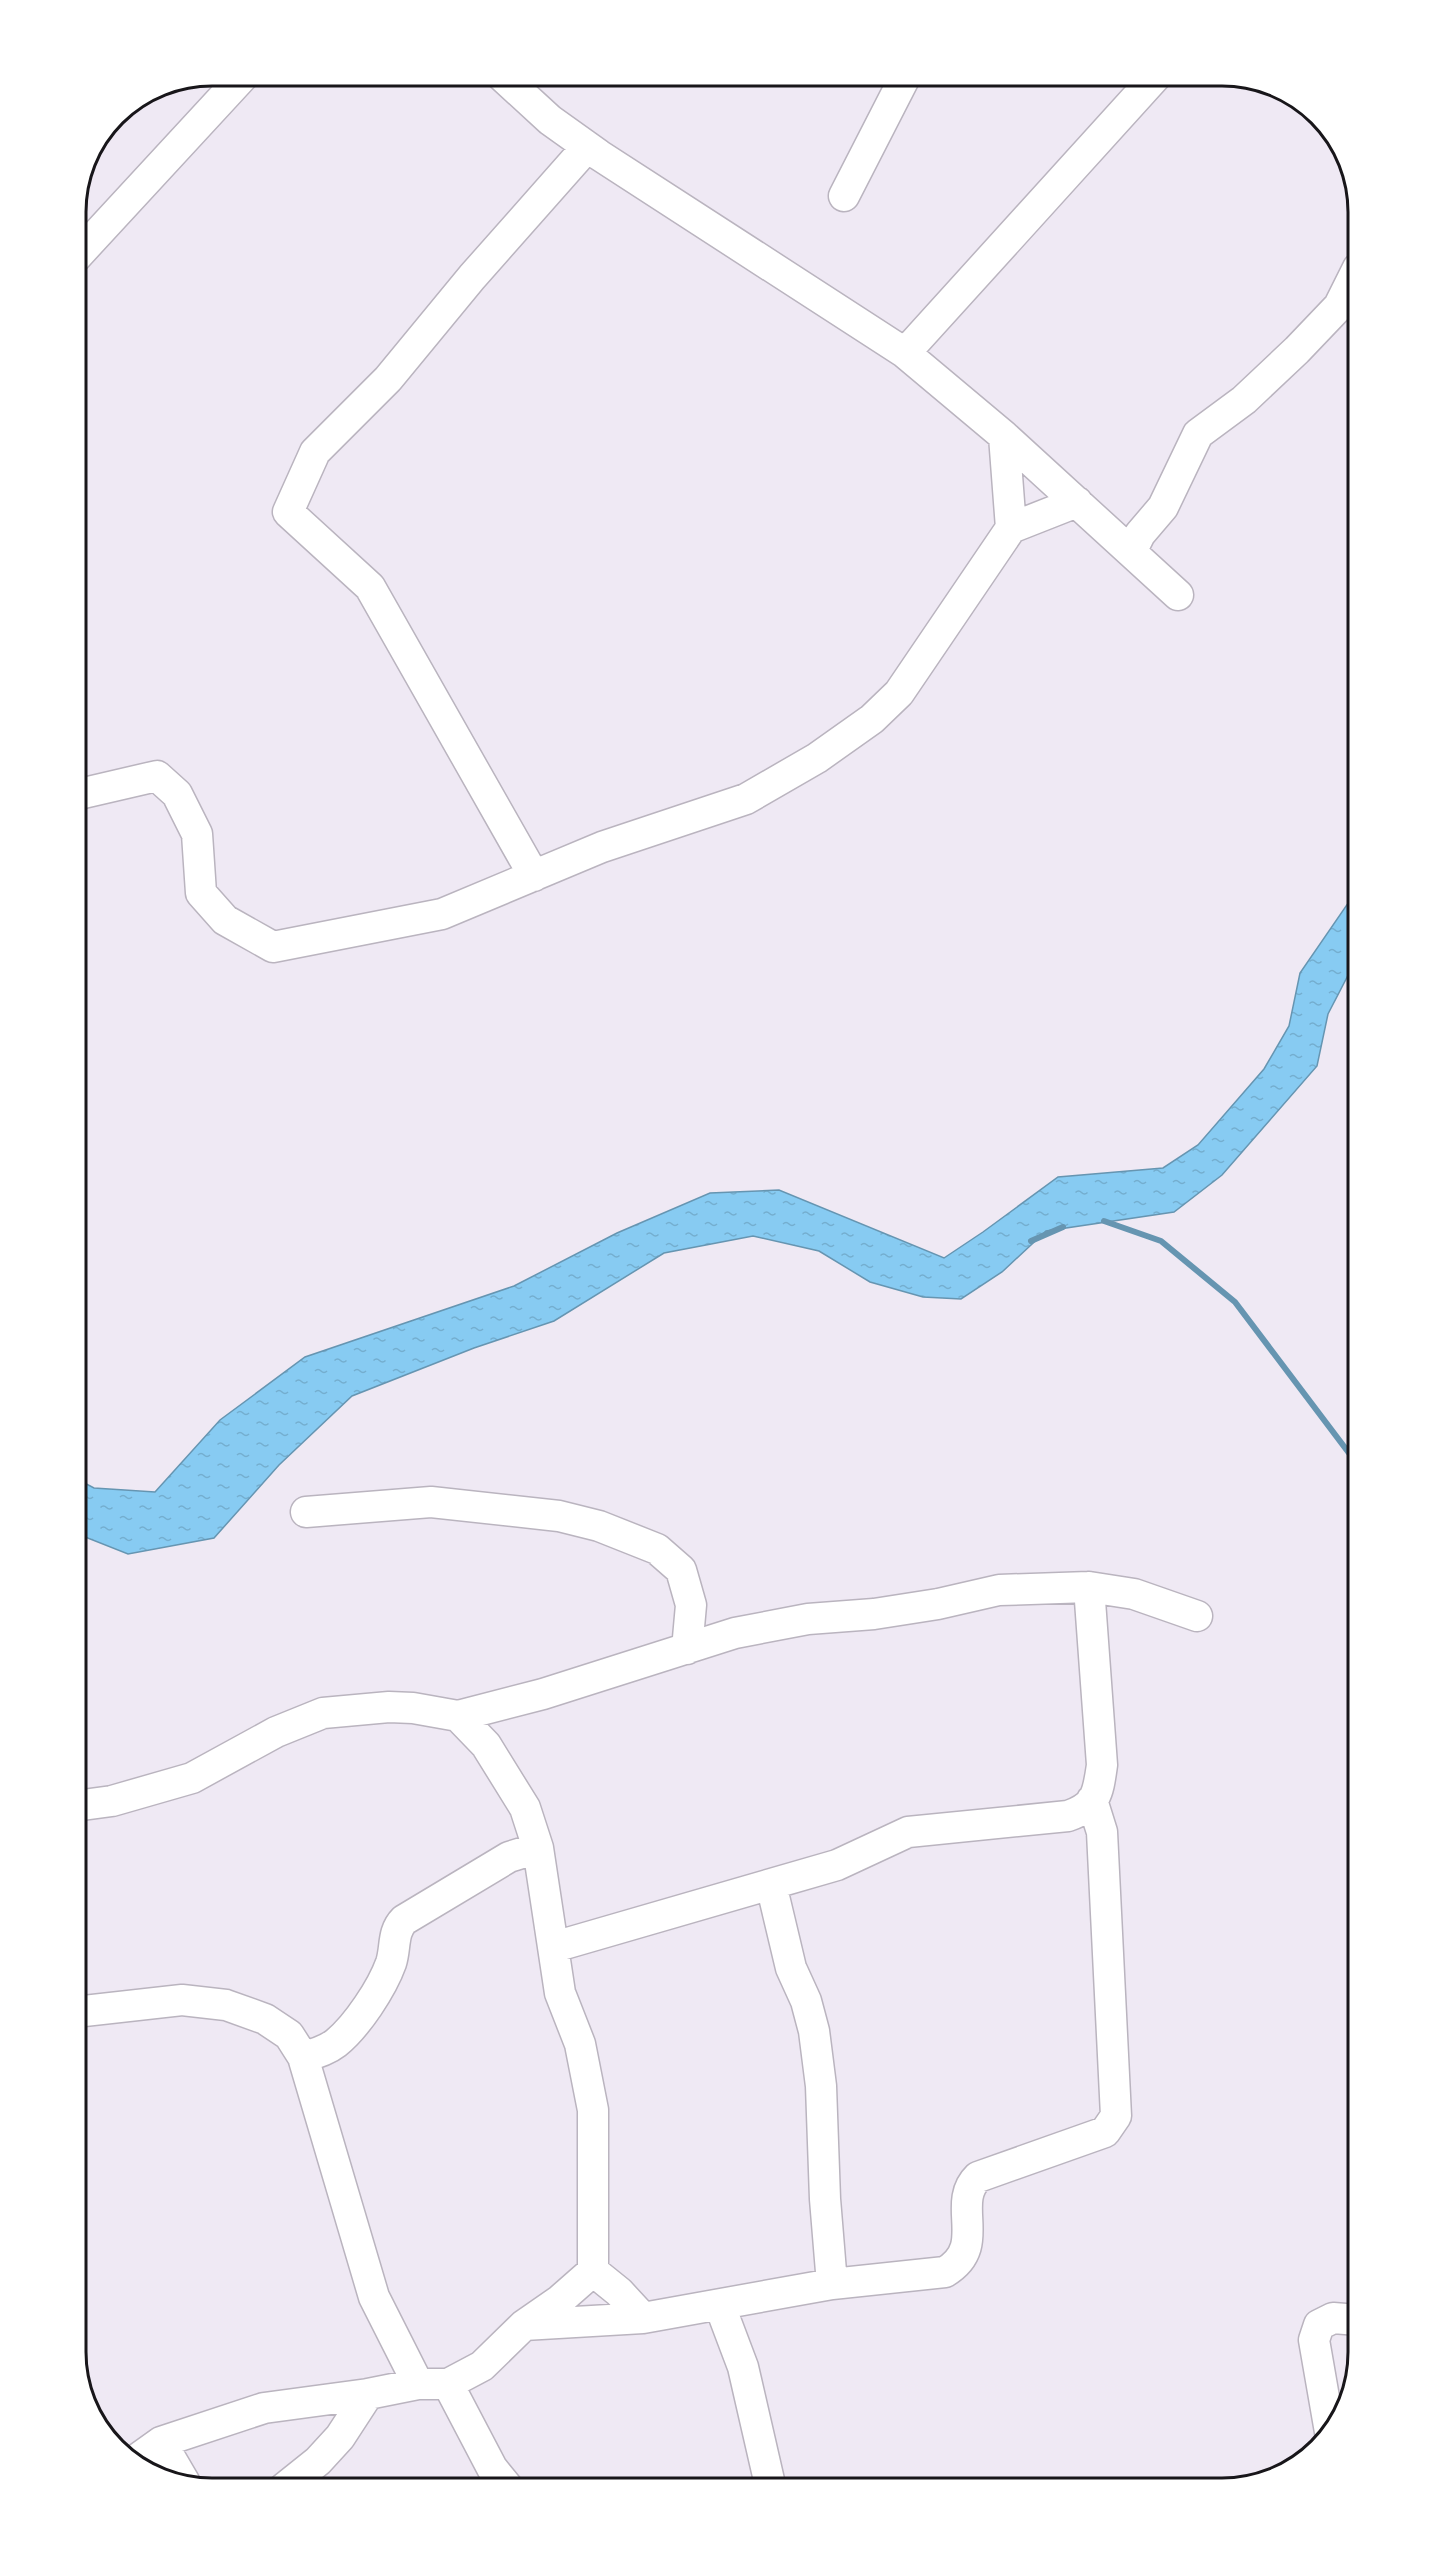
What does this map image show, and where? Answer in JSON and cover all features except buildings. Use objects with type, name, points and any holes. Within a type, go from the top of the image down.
[{"type":"street","points":[[86,246],[235,85]]},
{"type":"street","points":[[512,85],[550,120],[587,147],[905,353],[1004,436],[1178,595]]},
{"type":"street","points":[[844,196],[901,86]]},
{"type":"street","points":[[905,353],[1147,86]]},
{"type":"street","points":[[534,876],[370,587],[288,512],[315,453],[388,379],[472,277],[587,147]]},
{"type":"street","points":[[1131,552],[1140,534],[1163,507],[1198,434],[1244,400],[1297,350],[1339,306],[1348,288]]},
{"type":"street","points":[[1004,436],[1011,528]]},
{"type":"street","points":[[86,793],[157,776],[177,794],[197,834],[201,893],[225,920],[273,947],[442,914],[602,847],[746,799],[817,758],[872,719],[899,693],[1011,528],[1077,502]]},
{"type":"street","points":[[306,1512],[431,1502],[559,1516],[599,1526],[657,1549],[681,1570],[691,1605],[687,1649]]},
{"type":"street","points":[[554,1947],[837,1865],[908,1832],[1068,1816],[1085,1810],[1098,1791],[1102,1765],[1089,1587]]},
{"type":"street","points":[[85,1805],[112,1801],[192,1778],[276,1732],[323,1713],[389,1707],[413,1708],[458,1716],[543,1694],[735,1633],[808,1619],[874,1614],[938,1604],[999,1590],[1089,1587],[1134,1594],[1197,1616]]},
{"type":"street","points":[[141,2456],[162,2442],[264,2408],[368,2394],[418,2384],[448,2384],[482,2366],[524,2325],[560,2300],[593,2271],[595,2245],[593,2110],[580,2044],[560,1993],[538,1848],[525,1808],[486,1745],[458,1716]]},
{"type":"street","points":[[524,2325],[643,2318],[720,2306],[832,2284],[945,2272],[959,2264],[967,2247],[967,2200],[970,2184],[978,2177],[1105,2132],[1116,2116],[1101,1832],[1092,1800]]},
{"type":"street","points":[[303,2057],[321,2052],[336,2043],[353,2026],[383,1982],[392,1962],[395,1935],[404,1920],[509,1857],[538,1848]]},
{"type":"street","points":[[771,1884],[791,1968],[806,2001],[813,2031],[821,2086],[825,2199],[832,2284]]},
{"type":"street","points":[[85,2011],[182,2000],[226,2005],[265,2019],[289,2035],[303,2057],[374,2297],[418,2384]]},
{"type":"street","points":[[593,2271],[619,2292],[643,2318]]},
{"type":"street","points":[[720,2306],[743,2367],[768,2478]]},
{"type":"street","points":[[1328,2419],[1314,2340],[1319,2325],[1333,2319],[1348,2320]]},
{"type":"street","points":[[448,2384],[492,2468],[500,2478]]},
{"type":"street","points":[[297,2478],[318,2461],[340,2438],[368,2394]]},
{"type":"street","points":[[162,2442],[180,2474]]},
{"type":"water","points":[[1348,903],[1348,975],[1328,1014],[1317,1066],[1222,1175],[1174,1212],[1046,1231],[1002,1272],[961,1299],[923,1297],[870,1282],[819,1251],[753,1236],[664,1253],[554,1321],[474,1348],[352,1396],[279,1465],[214,1538],[128,1554],[85,1537],[85,1483],[94,1488],[155,1492],[220,1420],[305,1357],[514,1286],[617,1233],[710,1193],[779,1190],[944,1258],[1058,1177],[1163,1168],[1198,1145],[1264,1069],[1289,1026],[1300,973]]},
{"type":"waterway","points":[[1104,1221],[1161,1241],[1235,1302],[1348,1452]]},
{"type":"waterway","points":[[1031,1241],[1063,1227]]}]
